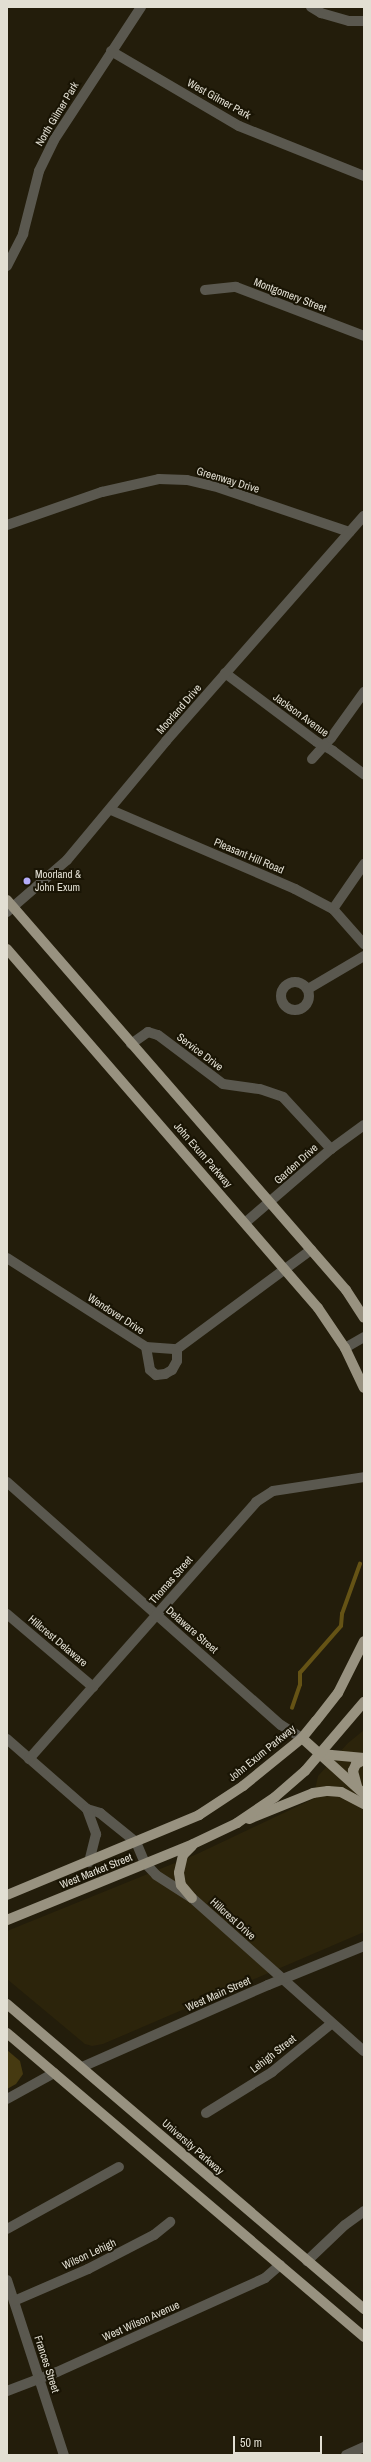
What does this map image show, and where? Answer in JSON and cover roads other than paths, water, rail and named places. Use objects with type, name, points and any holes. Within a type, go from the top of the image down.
[{"type":"main road","name":"John Exum Parkway","points":[[9,907],[271,1203],[346,1290],[364,1318]]},
{"type":"main road","name":"John Exum Parkway","points":[[7,949],[246,1222],[318,1308],[345,1348],[364,1388]]},
{"type":"main road","name":"John Exum Parkway","points":[[136,1842],[199,1815],[243,1786],[302,1738],[338,1693],[364,1641]]},
{"type":"main road","points":[[237,1823],[275,1797],[321,1754],[364,1702]]},
{"type":"main road","name":"Delaware Street","points":[[302,1738],[361,1791]]},
{"type":"main road","points":[[321,1754],[364,1759]]},
{"type":"main road","points":[[361,1791],[353,1771],[356,1764],[364,1759]]},
{"type":"main road","points":[[192,1898],[181,1885],[179,1873],[183,1855],[194,1844],[237,1823],[313,1793],[328,1791],[341,1792],[364,1804]]},
{"type":"main road","name":"West Market Street","points":[[7,1895],[136,1842]]},
{"type":"main road","name":"West Market Street","points":[[7,1920],[194,1844]]},
{"type":"main road","name":"University Parkway","points":[[7,2004],[364,2309]]},
{"type":"main road","points":[[7,2033],[364,2337]]},
{"type":"street","name":"North Gilmer Park","points":[[7,266],[23,234],[40,171],[54,140],[141,7]]},
{"type":"street","points":[[311,7],[328,15],[350,21],[364,21]]},
{"type":"street","name":"West Gilmer Park","points":[[111,51],[239,126],[364,176]]},
{"type":"street","name":"Montgomery Street","points":[[205,290],[236,287],[364,336]]},
{"type":"street","name":"Greenway Drive","points":[[7,525],[102,492],[159,479],[187,480],[214,486],[349,532]]},
{"type":"street","name":"Moorland Drive","points":[[9,907],[67,860],[111,810],[225,673],[364,516]]},
{"type":"street","name":"Jackson Avenue","points":[[225,673],[364,774]]},
{"type":"street","points":[[312,759],[324,746],[364,692]]},
{"type":"street","name":"Pleasant Hill Road","points":[[111,810],[295,889],[333,909],[364,944]]},
{"type":"street","points":[[333,909],[364,864]]},
{"type":"street","points":[[308,989],[364,956]]},
{"type":"street","name":"Service Drive","points":[[131,1044],[148,1032],[158,1035],[223,1084],[260,1089],[283,1097],[331,1149]]},
{"type":"street","name":"Garden Drive","points":[[246,1222],[271,1203],[331,1149],[364,1125]]},
{"type":"street","points":[[146,1347],[150,1370],[156,1375],[165,1374],[172,1370],[177,1361],[177,1349],[286,1270],[311,1250]]},
{"type":"street","name":"Wendover Drive","points":[[7,1258],[146,1347],[177,1349]]},
{"type":"street","points":[[345,1348],[364,1337]]},
{"type":"street","name":"Thomas Street","points":[[29,1759],[256,1502],[273,1491],[364,1477]]},
{"type":"street","name":"Delaware Street","points":[[7,1482],[281,1725],[302,1738]]},
{"type":"street","name":"Hillcrest Delaware","points":[[7,1614],[93,1687]]},
{"type":"street","name":"Hillcrest Drive","points":[[7,1739],[87,1808],[100,1813],[136,1842],[146,1863],[156,1875],[192,1898],[282,1980],[364,2051]]},
{"type":"street","points":[[87,1808],[96,1834],[89,1862]]},
{"type":"street","name":"West Main Street","points":[[82,2067],[364,1946]]},
{"type":"street","name":"Lehigh Street","points":[[206,2113],[272,2072],[332,2023]]},
{"type":"street","points":[[7,2099],[54,2073]]},
{"type":"street","points":[[7,2229],[119,2167]]},
{"type":"street","points":[[307,2261],[345,2225],[364,2211]]},
{"type":"street","name":"Wilson Lehigh","points":[[14,2301],[88,2269],[154,2235],[170,2222]]},
{"type":"street","name":"West Wilson Avenue","points":[[7,2391],[40,2380],[265,2278],[280,2266]]},
{"type":"street","name":"Frances Street","points":[[7,2280],[64,2455]]},
{"type":"street","points":[[346,2455],[364,2447]]},
{"type":"waterway","points":[[292,1708],[300,1685],[300,1673],[341,1626],[342,1614],[360,1564]]},
{"type":"place","name":"Moorland & John Exum","points":[[27,881]]}]
